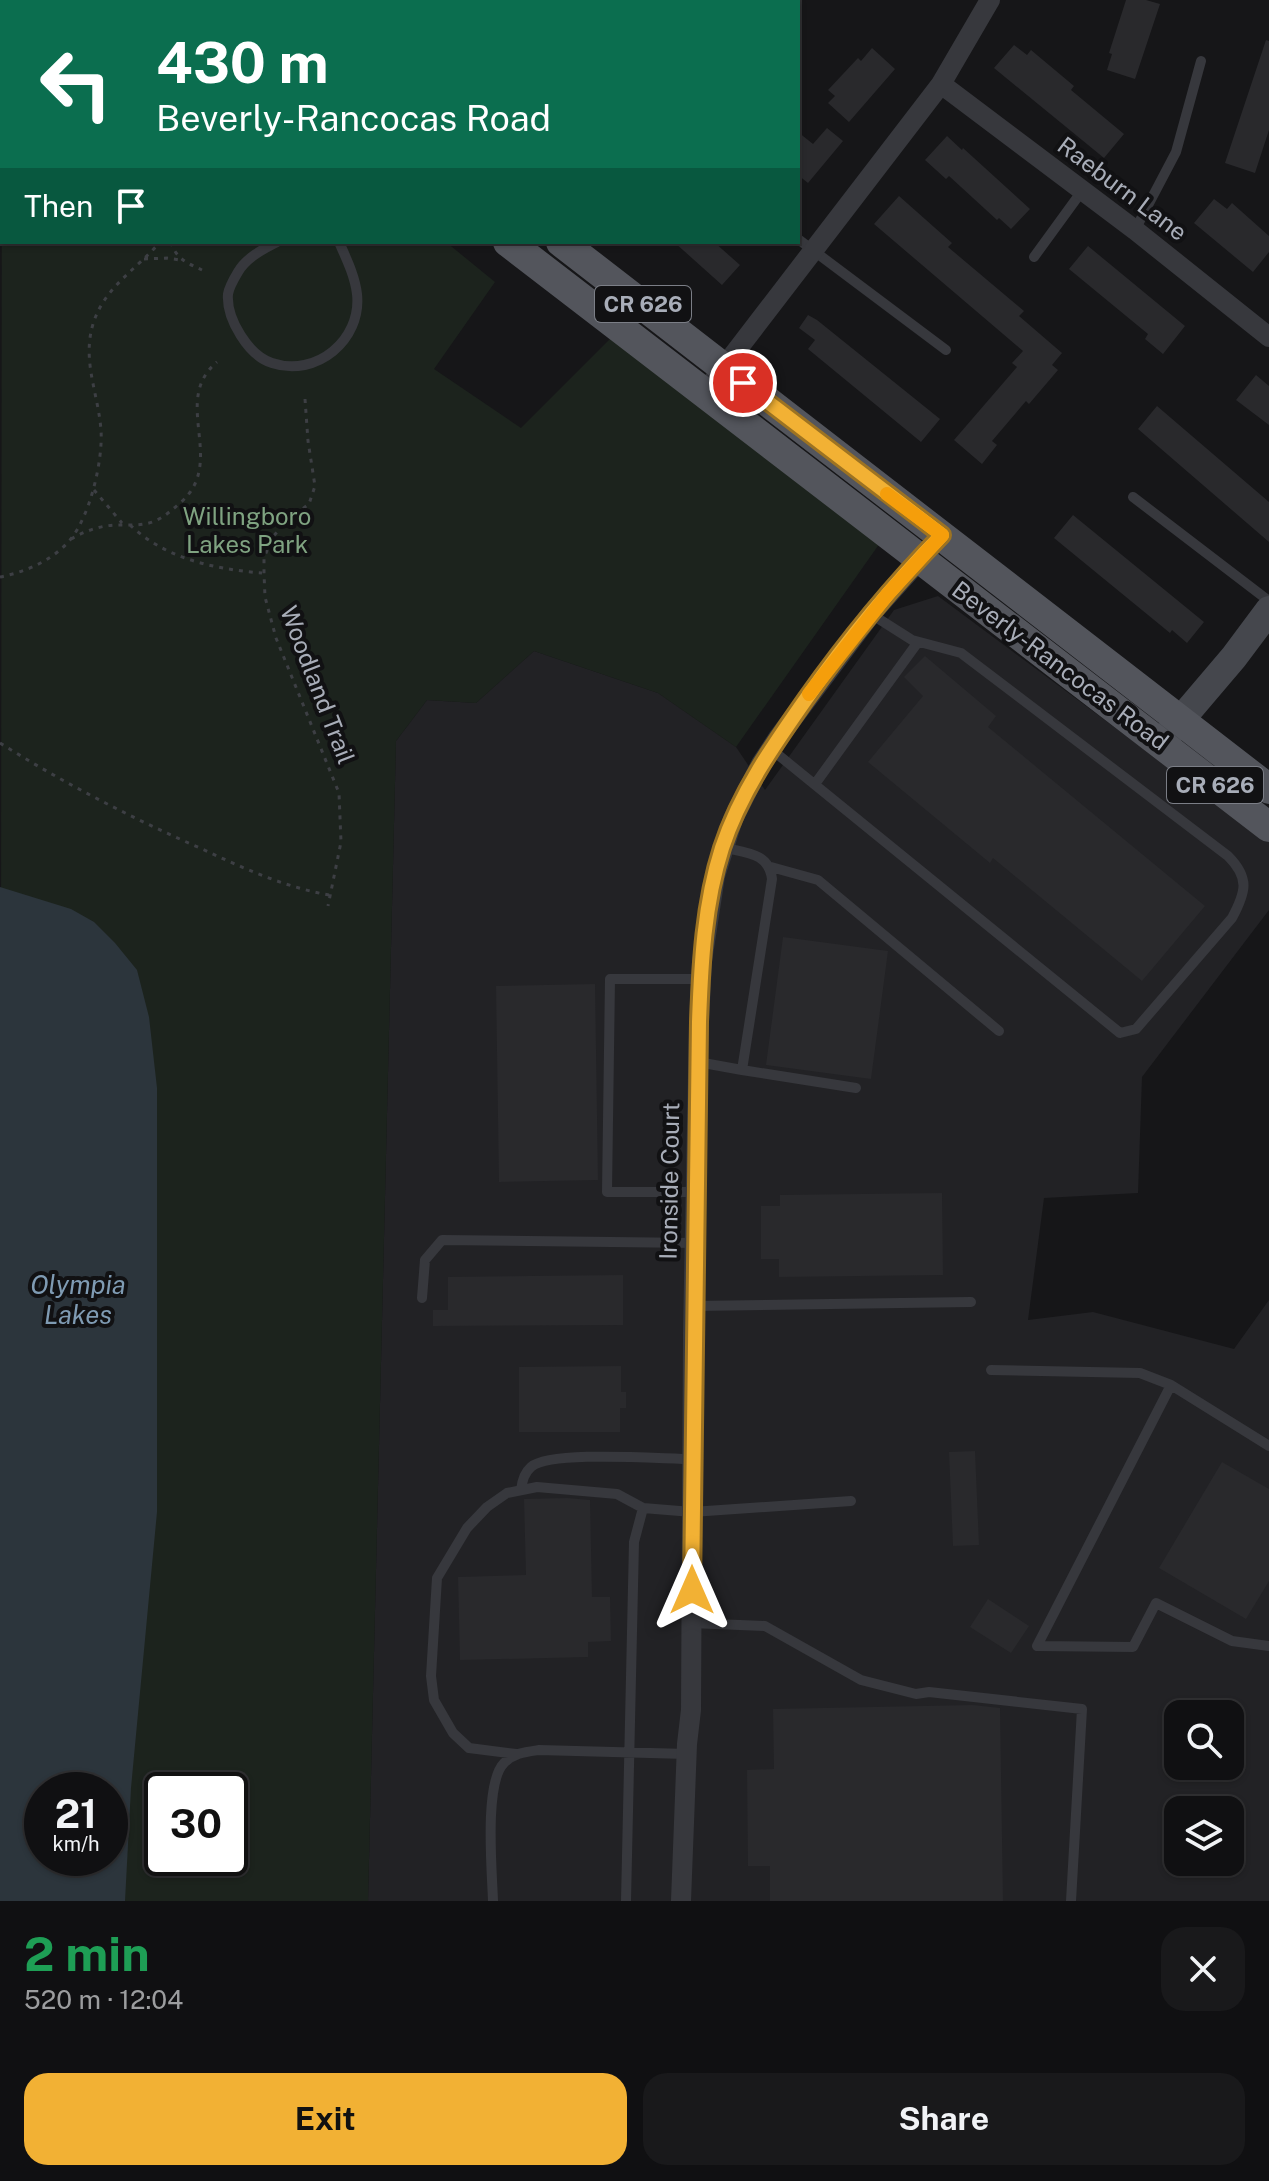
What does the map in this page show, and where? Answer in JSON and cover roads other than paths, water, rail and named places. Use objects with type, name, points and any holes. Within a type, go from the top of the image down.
[{"type":"main road","name":"Beverly-Rancocas Road","points":[[511,244],[1269,827]]},
{"type":"main road","name":"Beverly-Rancocas Road","points":[[564,244],[1269,789]]},
{"type":"street","points":[[704,393],[805,244],[941,84],[990,0]]},
{"type":"street","name":"Raeburn Lane","points":[[941,84],[1135,230],[1269,337]]},
{"type":"street","name":"Ironside Court","points":[[681,1901],[691,1710],[698,1062],[701,979],[709,904],[722,847],[771,749],[871,614],[942,535]]},
{"type":"street","points":[[1161,743],[1234,657],[1269,610]]},
{"type":"lane","points":[[1135,230],[1176,152],[1201,61]]},
{"type":"lane","points":[[1034,257],[1082,191]]},
{"type":"lane","points":[[273,244],[257,253],[238,270],[228,295],[234,321],[248,349],[271,363],[297,367],[324,359],[345,340],[356,319],[357,295],[340,244]]},
{"type":"lane","points":[[805,244],[946,350]]},
{"type":"lane","points":[[1133,497],[1269,601]]},
{"type":"lane","points":[[771,749],[1120,1033],[1136,1029],[1232,918],[1240,902],[1244,881],[1239,867],[1228,856],[961,653],[918,642],[871,614]]},
{"type":"lane","points":[[815,784],[918,642]]},
{"type":"lane","points":[[722,847],[760,857],[771,867],[818,880],[999,1031]]},
{"type":"lane","points":[[742,1070],[772,879],[771,867]]},
{"type":"lane","points":[[696,1192],[607,1192],[610,979],[701,979]]},
{"type":"lane","points":[[698,1062],[856,1088]]},
{"type":"lane","points":[[422,1298],[425,1260],[442,1240],[695,1243]]},
{"type":"lane","points":[[694,1306],[971,1302]]},
{"type":"lane","points":[[991,1370],[1140,1373],[1171,1385],[1269,1446]]},
{"type":"lane","points":[[1171,1385],[1037,1646],[1133,1647],[1156,1603],[1232,1641],[1269,1646]]},
{"type":"lane","points":[[521,1490],[522,1479],[531,1466],[547,1460],[569,1457],[693,1459]]},
{"type":"lane","points":[[687,1754],[539,1750],[516,1754],[469,1748],[453,1733],[434,1700],[431,1676],[437,1578],[467,1528],[487,1507],[507,1493],[537,1487],[617,1494],[643,1508],[692,1512],[851,1501]]},
{"type":"lane","points":[[626,1901],[634,1542],[643,1508]]},
{"type":"lane","points":[[691,1623],[765,1626],[861,1680],[916,1694],[929,1692],[1082,1709],[1071,1901]]},
{"type":"lane","points":[[493,1901],[491,1789],[499,1768],[516,1754]]},
{"type":"water","name":"Olympia Lakes","points":[[0,887],[71,909],[94,922],[137,970],[149,1017],[157,1088],[157,1512],[128,1844],[128,1772],[24,1772],[24,1876],[126,1876],[125,1901],[0,1901]]},
{"type":"park label","name":"Willingboro Lakes Park","points":[[247,531]]}]
